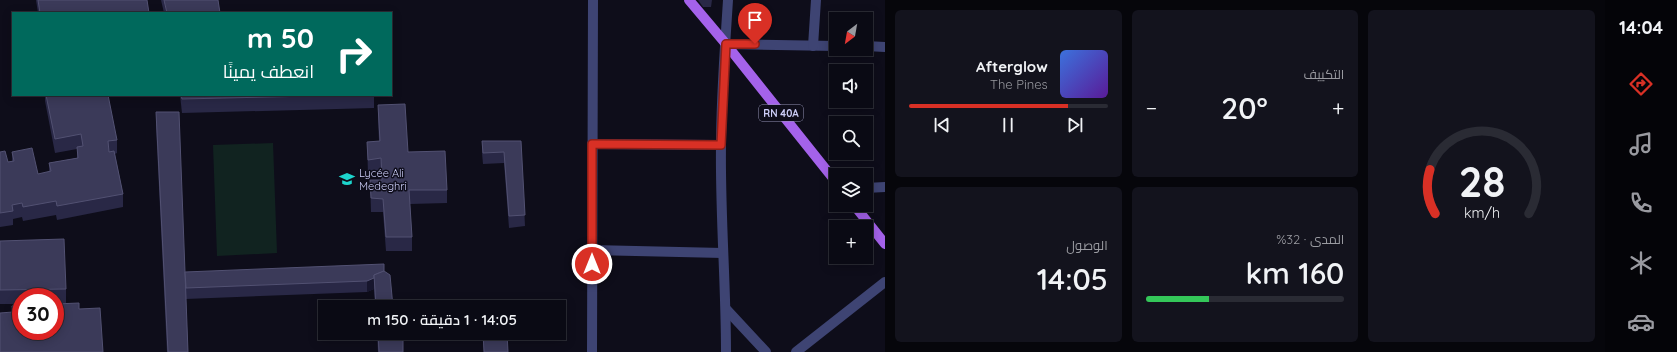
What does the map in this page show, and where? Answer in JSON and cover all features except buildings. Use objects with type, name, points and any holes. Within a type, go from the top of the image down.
[{"type":"main road","name":"RN 40A","points":[[689,0],[829,173]]},
{"type":"main road","points":[[860,212],[885,244]]},
{"type":"street","points":[[592,352],[593,0]]},
{"type":"street","points":[[726,352],[721,145],[728,0]]},
{"type":"street","points":[[813,46],[816,0]]},
{"type":"street","points":[[726,44],[829,46]]},
{"type":"street","points":[[873,46],[885,47]]},
{"type":"street","points":[[592,144],[721,145]]},
{"type":"street","points":[[873,188],[885,187]]},
{"type":"street","points":[[592,250],[723,252]]},
{"type":"street","points":[[796,352],[885,282]]},
{"type":"street","points":[[726,309],[766,352]]},
{"type":"green space","points":[[273,143],[277,253],[217,256],[213,145]]},
{"type":"place","name":"Lycée Ali Medeghri","points":[[347,179]]},
{"type":"route","points":[[592,264],[592,144],[721,145],[726,44],[755,44]]}]
